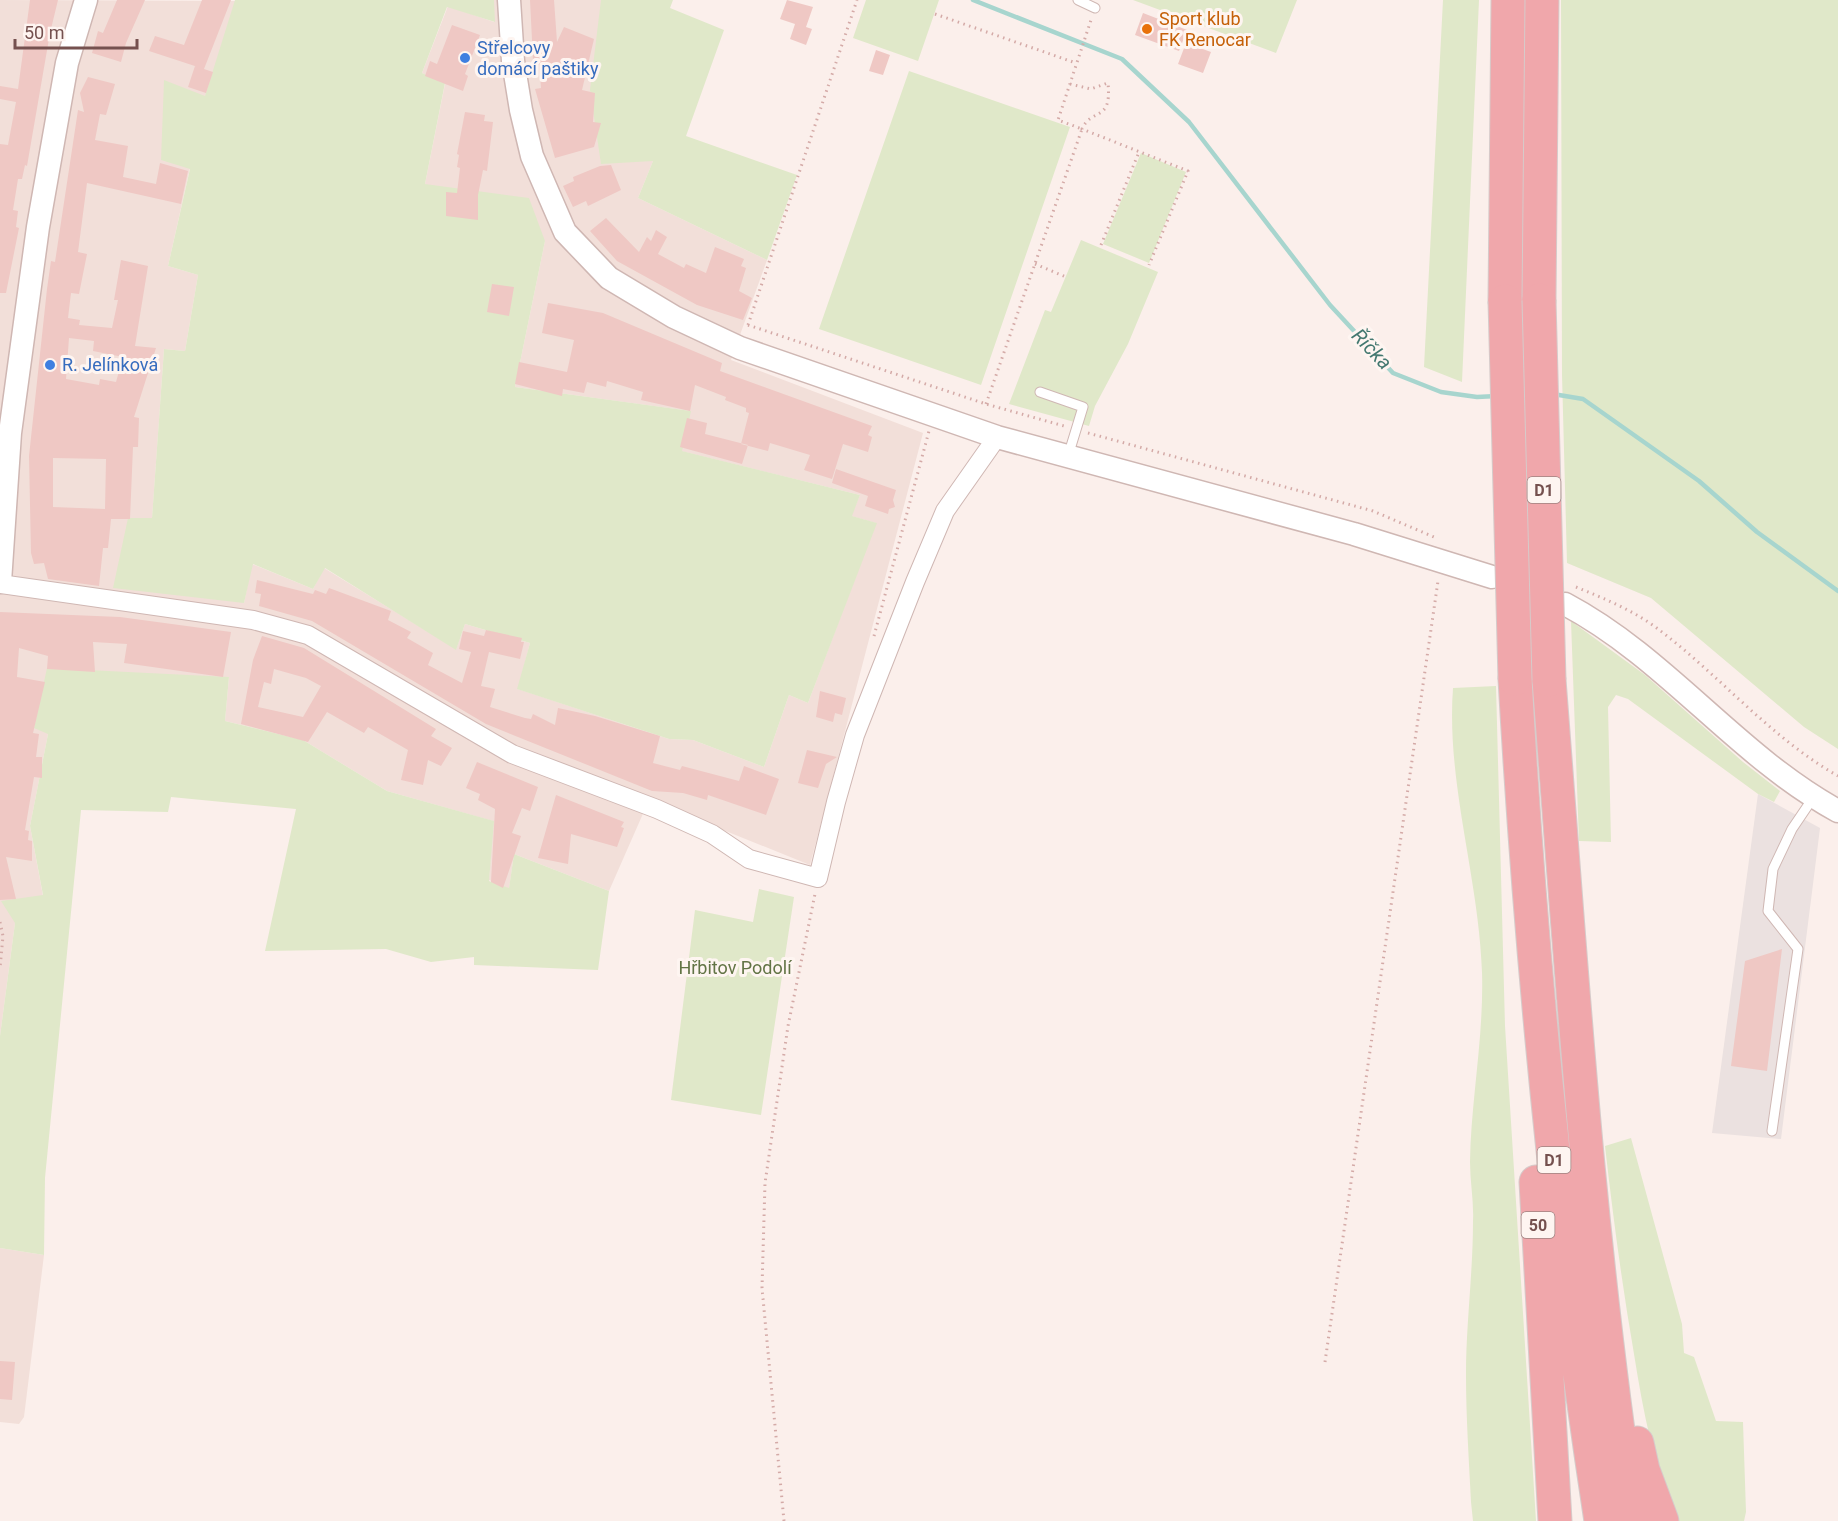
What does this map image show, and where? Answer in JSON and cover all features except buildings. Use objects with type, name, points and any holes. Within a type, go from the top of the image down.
[{"type":"highway","name":"D1","points":[[1508,0],[1505,301],[1515,679],[1522,797],[1554,1163],[1586,1422],[1601,1521]]},
{"type":"highway","name":"D1","points":[[1542,0],[1539,300],[1549,680],[1572,1000],[1592,1218],[1616,1420],[1631,1521]]},
{"type":"highway","name":"50","points":[[1522,797],[1523,948],[1555,1521]]},
{"type":"highway","points":[[1592,1218],[1616,1314],[1630,1412],[1641,1458],[1662,1521]]},
{"type":"street","points":[[86,0],[67,63],[38,227],[10,433],[0,583],[253,620],[308,635],[512,754],[657,809],[712,834],[749,859],[818,878],[855,735],[915,582],[945,511],[997,437]]},
{"type":"street","points":[[509,0],[513,61],[532,156],[566,232],[609,278],[674,317],[740,348],[997,437],[1354,534],[1492,577]]},
{"type":"street","points":[[1569,595],[1783,777],[1813,798],[1838,811]]},
{"type":"lane","points":[[1078,0],[1095,8]]},
{"type":"lane","points":[[1040,392],[1083,407],[1068,456]]},
{"type":"lane","points":[[1772,1131],[1798,949],[1768,911],[1773,869],[1792,829],[1813,798]]},
{"type":"path","points":[[857,0],[748,325],[986,404],[1373,511],[1438,539]]},
{"type":"path","points":[[1095,8],[1058,120],[1188,171],[1149,265]]},
{"type":"path","points":[[935,14],[1076,63]]},
{"type":"path","points":[[986,404],[1084,124],[1104,112],[1110,99],[1108,82],[1091,89],[1070,84]]},
{"type":"path","points":[[1101,245],[1139,152]]},
{"type":"path","points":[[1035,264],[1066,277]]},
{"type":"path","points":[[873,639],[933,415]]},
{"type":"path","points":[[1325,1362],[1438,582],[1436,561]]},
{"type":"path","points":[[1569,595],[1619,605],[1654,626],[1783,740],[1838,776]]},
{"type":"path","points":[[783,1521],[762,1288],[765,1183],[788,1026],[818,878]]},
{"type":"path","points":[[0,922],[3,936],[0,968]]},
{"type":"shaded area","points":[[0,0],[237,1],[205,97],[165,81],[190,168],[168,266],[198,275],[185,351],[164,349],[152,519],[244,603],[252,564],[313,589],[324,568],[456,649],[465,624],[530,643],[518,689],[669,739],[693,740],[764,767],[789,695],[808,703],[876,523],[851,516],[860,495],[681,451],[690,411],[515,387],[545,241],[425,184],[445,84],[422,73],[448,6],[494,22],[494,0],[601,0],[653,161],[638,198],[767,260],[731,360],[923,433],[810,865],[649,800],[609,891],[514,854],[509,889],[489,880],[493,821],[387,791],[303,740],[225,721],[229,677],[48,734],[30,826],[43,896],[15,923],[0,1036]]},
{"type":"shaded area","points":[[1758,794],[1820,828],[1781,1139],[1712,1133]]},
{"type":"shaded area","points":[[0,1248],[44,1255],[24,1417],[19,1424],[0,1422]]},
{"type":"green space","points":[[235,0],[494,0],[495,22],[447,7],[422,73],[445,83],[425,184],[529,198],[545,241],[515,387],[691,411],[682,451],[860,495],[852,516],[877,523],[808,703],[789,695],[764,767],[693,740],[669,739],[517,689],[530,643],[465,624],[456,650],[325,568],[313,589],[253,564],[244,603],[113,588],[128,518],[152,518],[164,349],[185,351],[198,275],[168,266],[190,169],[161,160],[164,80],[205,96]]},
{"type":"green space","points":[[601,0],[673,0],[670,8],[724,30],[686,136],[797,175],[767,260],[638,198],[653,161],[601,164],[590,90]]},
{"type":"green space","points":[[866,0],[939,0],[918,61],[853,38]]},
{"type":"green space","points":[[1133,0],[1297,0],[1276,53]]},
{"type":"green space","points":[[1443,0],[1479,0],[1462,382],[1424,367]]},
{"type":"green space","points":[[1561,0],[1838,0],[1838,749],[1804,727],[1651,598],[1567,563],[1562,375]]},
{"type":"green space","points":[[909,71],[1070,127],[981,385],[819,329]]},
{"type":"green space","points":[[1141,153],[1186,172],[1149,263],[1103,244]]},
{"type":"green space","points":[[1081,240],[1158,272],[1128,344],[1095,406],[1089,426],[1009,404],[1045,310],[1051,312]]},
{"type":"green space","points":[[1571,621],[1645,675],[1743,762],[1780,791],[1774,802],[1758,794],[1628,699],[1616,695],[1608,707],[1611,842],[1579,841]]},
{"type":"green space","points":[[47,668],[229,677],[225,721],[303,740],[387,791],[494,821],[489,881],[509,888],[514,854],[609,891],[598,970],[474,965],[474,957],[431,962],[386,949],[265,951],[296,809],[171,797],[168,812],[81,810],[45,1178],[44,1255],[0,1248],[0,1036],[15,923],[1,901],[43,895],[30,826],[48,734],[34,728]]},
{"type":"green space","points":[[1496,686],[1505,1026],[1536,1521],[1473,1521],[1471,1502],[1466,1391],[1473,1214],[1470,1162],[1481,1020],[1482,972],[1480,937],[1454,759],[1453,688]]},
{"type":"green space","name":"Hřbitov Podolí","points":[[759,889],[794,897],[761,1115],[671,1100],[695,910],[753,922]]},
{"type":"green space","points":[[1631,1138],[1682,1324],[1684,1353],[1694,1357],[1716,1421],[1743,1422],[1746,1512],[1744,1521],[1676,1521],[1661,1480],[1637,1375],[1605,1146]]},
{"type":"waterway","name":"Říčka","points":[[973,0],[1122,59],[1189,122],[1330,305],[1393,373],[1441,392],[1477,397],[1497,396]]},
{"type":"waterway","name":"Říčka","points":[[1553,394],[1583,399],[1699,481],[1757,532],[1838,591]]},
{"type":"place","name":"Sport klub FK Renocar","points":[[1147,29]]},
{"type":"place","name":"Střelcovy domácí paštiky","points":[[465,58]]},
{"type":"place","name":"R. Jelínková","points":[[50,365]]}]
